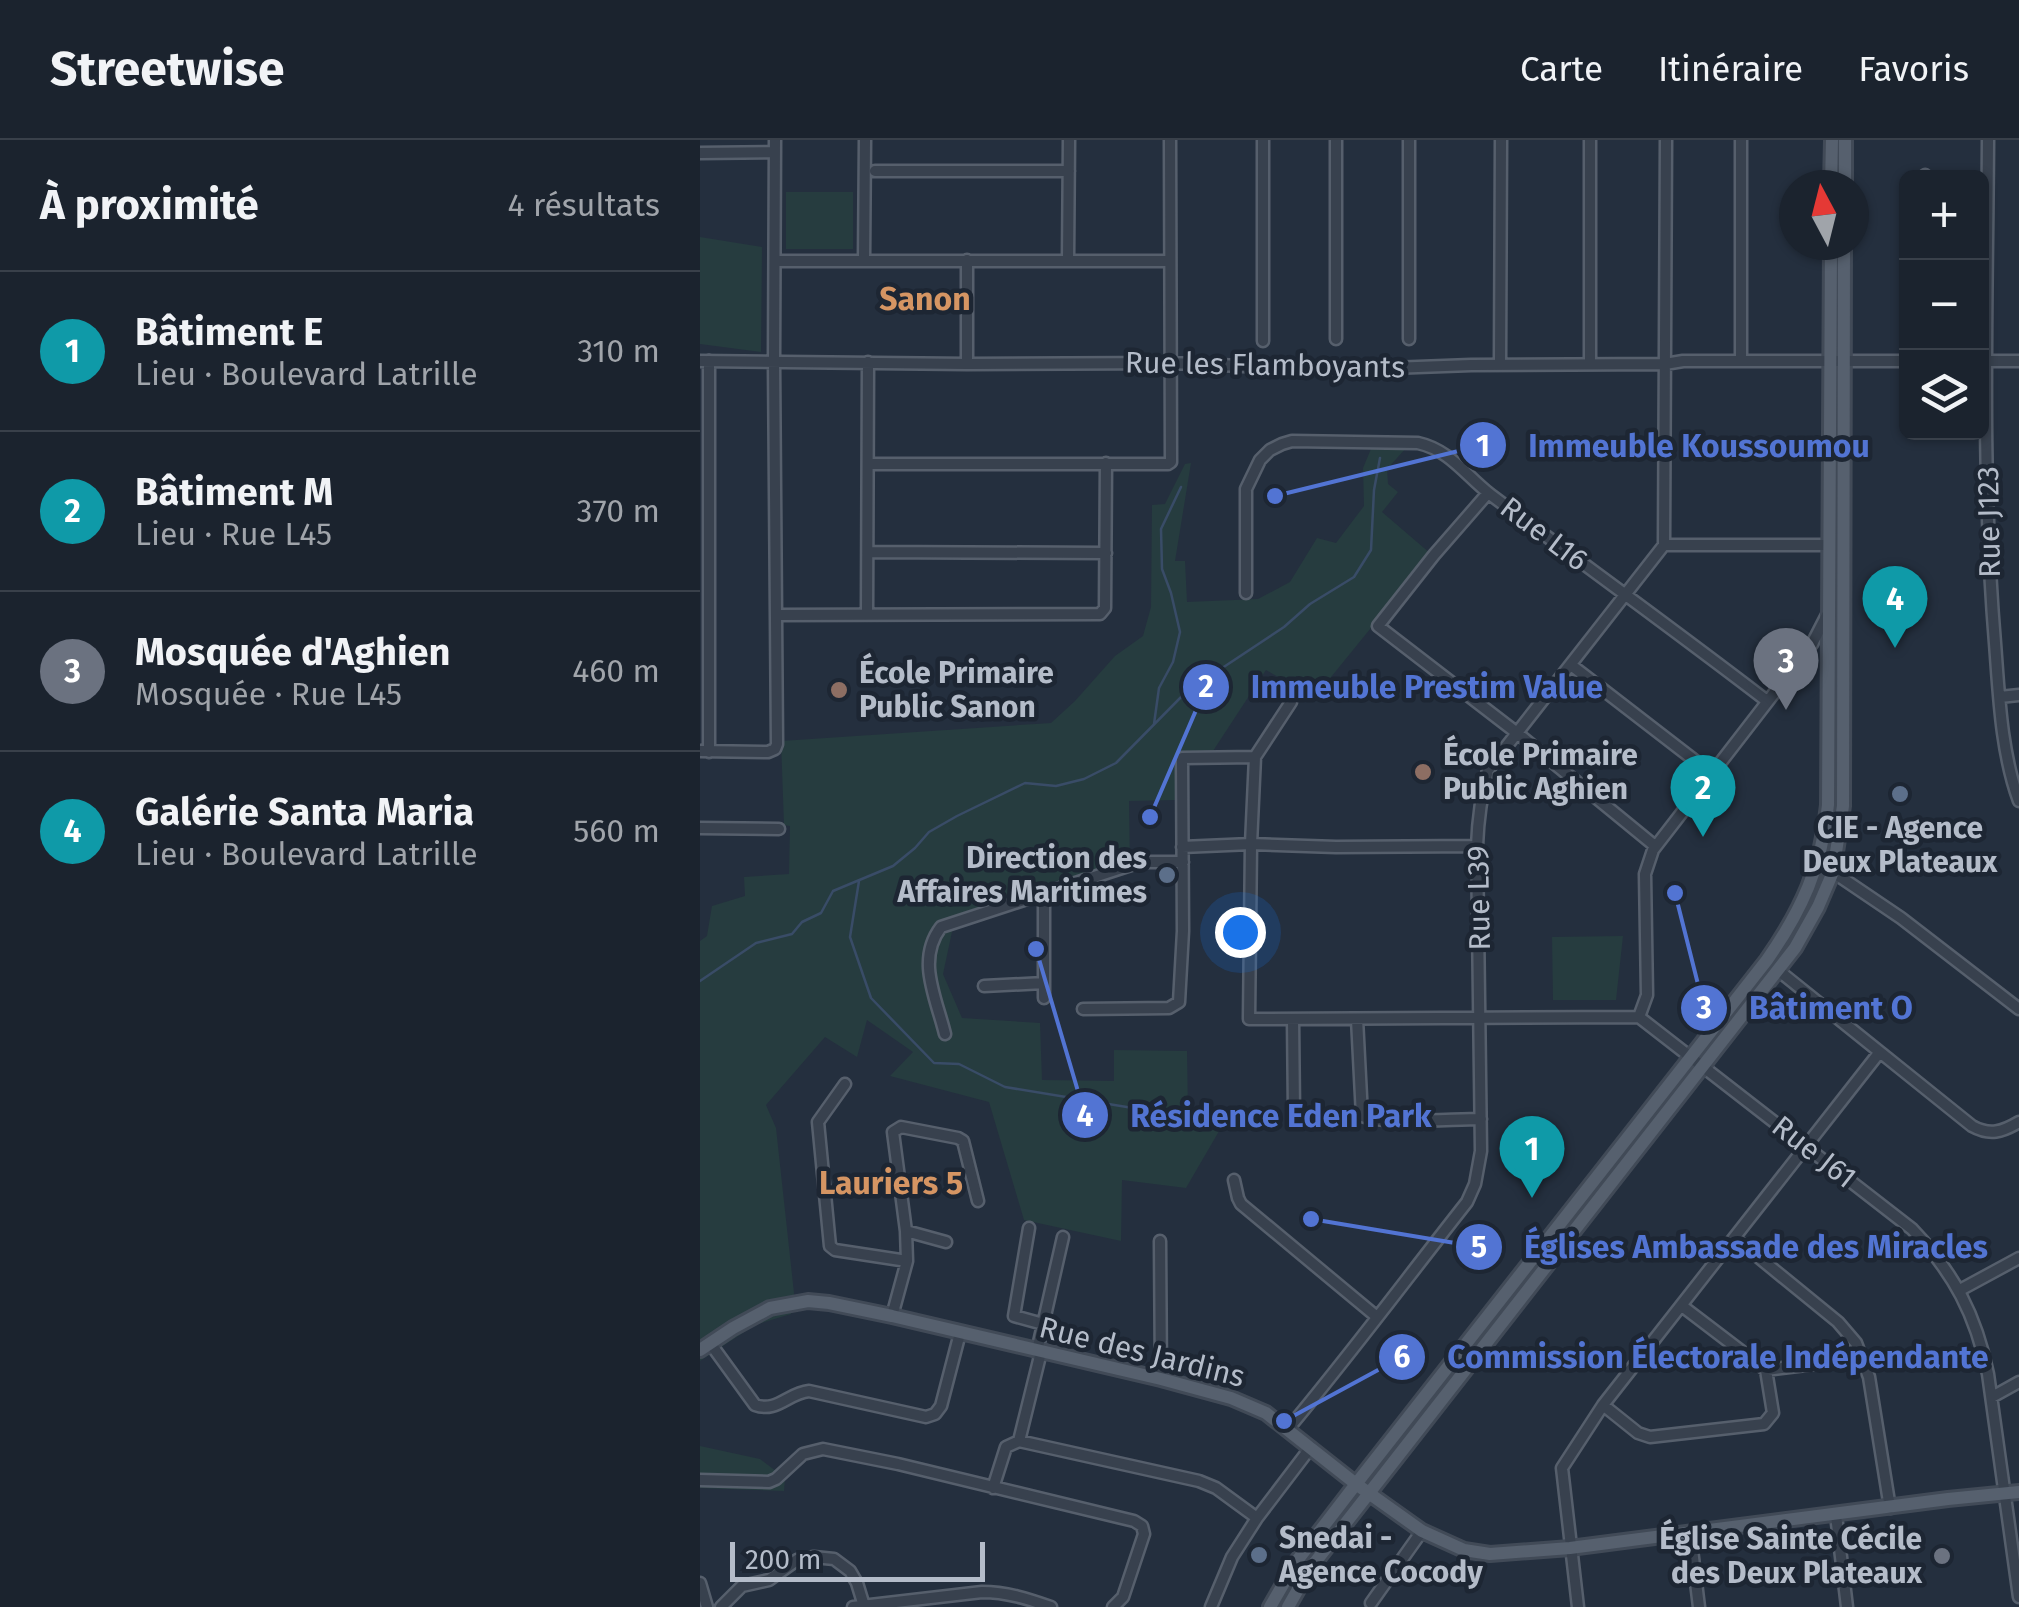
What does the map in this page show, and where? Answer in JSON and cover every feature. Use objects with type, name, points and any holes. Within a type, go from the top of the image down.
[{"type":"main road","points":[[1832,140],[1832,170]]},
{"type":"main road","points":[[1845,140],[1845,170]]},
{"type":"main road","points":[[1270,1607],[1296,1562],[1356,1484],[1698,1060],[1778,971],[1805,932],[1834,872],[1843,806],[1837,361],[1832,260]]},
{"type":"main road","points":[[1288,1607],[1309,1570],[1698,1060],[1804,899],[1818,865],[1828,804],[1830,545],[1843,260]]},
{"type":"main road","name":"Rue des Jardins","points":[[705,1347],[770,1308],[789,1302],[829,1302],[1161,1379],[1250,1405],[1288,1428],[1422,1531],[1464,1550],[1490,1554],[1570,1548],[2012,1492]]},
{"type":"street","points":[[864,260],[865,140]]},
{"type":"street","points":[[1068,260],[1064,171],[1069,140]]},
{"type":"street","points":[[868,464],[1170,462],[1170,140]]},
{"type":"street","points":[[1263,140],[1263,341]]},
{"type":"street","points":[[1336,140],[1336,339]]},
{"type":"street","points":[[1409,140],[1409,339]]},
{"type":"street","points":[[1500,140],[1500,364]]},
{"type":"street","points":[[1590,140],[1590,364]]},
{"type":"street","points":[[1666,140],[1664,544],[1830,545]]},
{"type":"street","points":[[1741,140],[1741,361]]},
{"type":"street","name":"Rue J123","points":[[1987,170],[1988,140]]},
{"type":"street","points":[[700,153],[775,146],[777,741],[775,749],[768,752],[705,752],[704,361]]},
{"type":"street","points":[[876,170],[1064,171]]},
{"type":"street","points":[[775,260],[1170,261]]},
{"type":"street","points":[[967,260],[967,364]]},
{"type":"street","name":"Rue J123","points":[[1984,260],[1984,350]]},
{"type":"street","name":"Rue les Flamboyants","points":[[704,361],[1170,364],[1338,370],[1683,361],[1899,361]]},
{"type":"street","points":[[1989,361],[2019,362]]},
{"type":"street","points":[[868,362],[868,614]]},
{"type":"street","name":"Rue J123","points":[[1986,440],[1988,566],[2000,697],[2012,780],[2019,801]]},
{"type":"street","name":"Rue L16","points":[[1246,594],[1246,489],[1260,460],[1270,450],[1292,441],[1404,441],[1431,446],[1767,702]]},
{"type":"street","points":[[776,616],[1100,614],[1104,612],[1106,463]]},
{"type":"street","points":[[1488,493],[1378,626],[1517,733],[1654,848]]},
{"type":"street","name":"Rue L39","points":[[1288,1428],[1342,1365],[1467,1202],[1480,1163],[1478,846],[1479,804],[1488,770],[1664,544]]},
{"type":"street","points":[[869,552],[1106,554]]},
{"type":"street","points":[[1292,702],[1255,757],[1249,1020],[1640,1017],[1647,994],[1646,874],[1654,848],[1812,644],[1830,609]]},
{"type":"street","points":[[1571,665],[1710,773]]},
{"type":"street","points":[[2000,697],[2019,695]]},
{"type":"street","points":[[1083,1009],[1169,1008],[1179,1002],[1183,931],[1182,758],[1255,757]]},
{"type":"street","points":[[700,828],[779,829]]},
{"type":"street","points":[[1182,846],[1478,846]]},
{"type":"street","points":[[944,1034],[927,960],[933,938],[941,927],[1140,862],[1182,862]]},
{"type":"street","points":[[1834,872],[1902,918],[2019,1009]]},
{"type":"street","points":[[1044,893],[1044,998]]},
{"type":"street","points":[[1778,971],[1981,1131],[2001,1132],[2019,1122]]},
{"type":"street","points":[[984,986],[1044,983]]},
{"type":"street","name":"Rue J61","points":[[1640,1017],[1912,1229],[1960,1290],[1982,1344],[2012,1492],[2019,1597]]},
{"type":"street","points":[[1293,1019],[1294,1112]]},
{"type":"street","points":[[1357,1019],[1362,1116],[1388,1120],[1481,1119]]},
{"type":"street","points":[[1578,1607],[1562,1468],[1603,1406],[1879,1053]]},
{"type":"street","points":[[845,1084],[818,1126],[830,1246],[907,1261]]},
{"type":"street","points":[[892,1316],[907,1261],[893,1132],[900,1127],[963,1141],[978,1201]]},
{"type":"street","points":[[1234,1180],[1238,1198],[1250,1212],[1377,1317]]},
{"type":"street","points":[[1030,1228],[1014,1316],[1042,1324]]},
{"type":"street","points":[[906,1231],[946,1242]]},
{"type":"street","points":[[1018,1441],[1063,1237]]},
{"type":"street","points":[[1735,1238],[1838,1322],[1856,1343],[1864,1358],[1872,1395],[1890,1508]]},
{"type":"street","points":[[1160,1241],[1161,1379]]},
{"type":"street","points":[[1960,1290],[2019,1258]]},
{"type":"street","points":[[1603,1406],[1638,1433],[1650,1437],[1764,1424],[1773,1413],[1766,1370],[1682,1306]]},
{"type":"street","points":[[705,1347],[754,1405],[763,1408],[776,1407],[799,1392],[809,1392],[926,1417],[942,1406],[960,1333]]},
{"type":"street","points":[[1766,1370],[1864,1358]]},
{"type":"street","points":[[1992,1397],[2019,1382]]},
{"type":"street","points":[[993,1488],[1006,1447],[1018,1441],[1199,1481],[1216,1488],[1256,1518]]},
{"type":"street","points":[[1211,1607],[1232,1557],[1256,1518],[1311,1448]]},
{"type":"street","points":[[700,1480],[769,1482],[803,1454],[823,1450],[898,1464],[1134,1521],[1142,1526],[1144,1534],[1124,1597],[1113,1607]]},
{"type":"street","points":[[1836,1515],[1847,1607]]},
{"type":"street","points":[[1371,1606],[1422,1531]]},
{"type":"street","points":[[1690,1533],[1699,1607]]},
{"type":"street","points":[[721,1607],[742,1586],[768,1580],[797,1560],[814,1557],[834,1559],[850,1571],[864,1606]]},
{"type":"street","points":[[700,1583],[707,1607]]},
{"type":"street","points":[[853,1607],[982,1592],[1000,1592],[1052,1607]]},
{"type":"green space","points":[[786,192],[853,192],[853,249],[786,249]]},
{"type":"green space","points":[[700,237],[762,247],[761,352],[700,344]]},
{"type":"green space","points":[[1373,444],[1407,447],[1387,469],[1388,484],[1398,492],[1382,512],[1431,554],[1314,698],[1266,670],[1213,751],[1177,752],[1176,800],[1129,801],[1130,869],[953,927],[943,974],[962,1018],[1040,1023],[1042,1080],[1114,1081],[1114,1050],[1187,1051],[1188,1112],[1229,1114],[1186,1188],[1122,1180],[1121,1241],[1024,1220],[989,1102],[890,1076],[913,1052],[867,1020],[857,1057],[825,1037],[766,1105],[776,1128],[794,1293],[791,1314],[755,1325],[700,1361],[700,941],[707,936],[712,906],[745,896],[744,877],[789,874],[790,826],[784,825],[781,741],[1051,723],[1115,656],[1143,636],[1151,607],[1152,505],[1165,504],[1185,464],[1191,463],[1175,561],[1185,561],[1187,602],[1258,599],[1290,582],[1317,538],[1336,543],[1364,506],[1363,468]]},
{"type":"green space","points":[[1623,936],[1616,1000],[1553,1000],[1552,937]]},
{"type":"green space","points":[[700,1446],[760,1459],[785,1478],[784,1491],[700,1488]]},
{"type":"waterway","points":[[700,981],[756,943],[792,934],[802,922],[821,913],[833,891],[893,866],[929,832],[957,816],[1025,783],[1056,786],[1084,779],[1116,763],[1186,692],[1354,577],[1371,550],[1380,458]]},
{"type":"waterway","points":[[1154,724],[1159,688],[1173,662],[1180,632],[1162,569],[1161,529],[1181,487]]},
{"type":"waterway","points":[[859,881],[850,937],[871,998],[934,1063],[959,1064],[1005,1087],[1157,1112]]},
{"type":"place","name":"Immeuble Koussoumou","points":[[1275,496]]},
{"type":"place","name":"Galérie Santa Maria","points":[[1895,648]]},
{"type":"place","name":"École Primaire Public Sanon","points":[[839,690]]},
{"type":"place","name":"Mosquée d'Aghien","points":[[1786,710]]},
{"type":"place","name":"École Primaire Public Aghien","points":[[1423,772]]},
{"type":"place","name":"CIE - Agence Deux Plateaux","points":[[1900,794]]},
{"type":"place","name":"Immeuble Prestim Value","points":[[1150,817]]},
{"type":"place","name":"Bâtiment M","points":[[1703,837]]},
{"type":"place","name":"Direction des Affaires Maritimes","points":[[1167,875]]},
{"type":"place","name":"Bâtiment O","points":[[1675,893]]},
{"type":"place","name":"Résidence Eden Park","points":[[1036,949]]},
{"type":"place","name":"Bâtiment E","points":[[1532,1198]]},
{"type":"place","name":"Églises Ambassade des Miracles","points":[[1311,1219]]},
{"type":"place","name":"Commission Électorale Indépendante","points":[[1284,1421]]},
{"type":"place","name":"Snedai - Agence Cocody","points":[[1259,1555]]},
{"type":"place","name":"Église Sainte Cécile des Deux Plateaux","points":[[1942,1556]]},
{"type":"district","name":"Sanon","points":[[925,299]]},
{"type":"district","name":"Lauriers 5","points":[[891,1183]]}]
